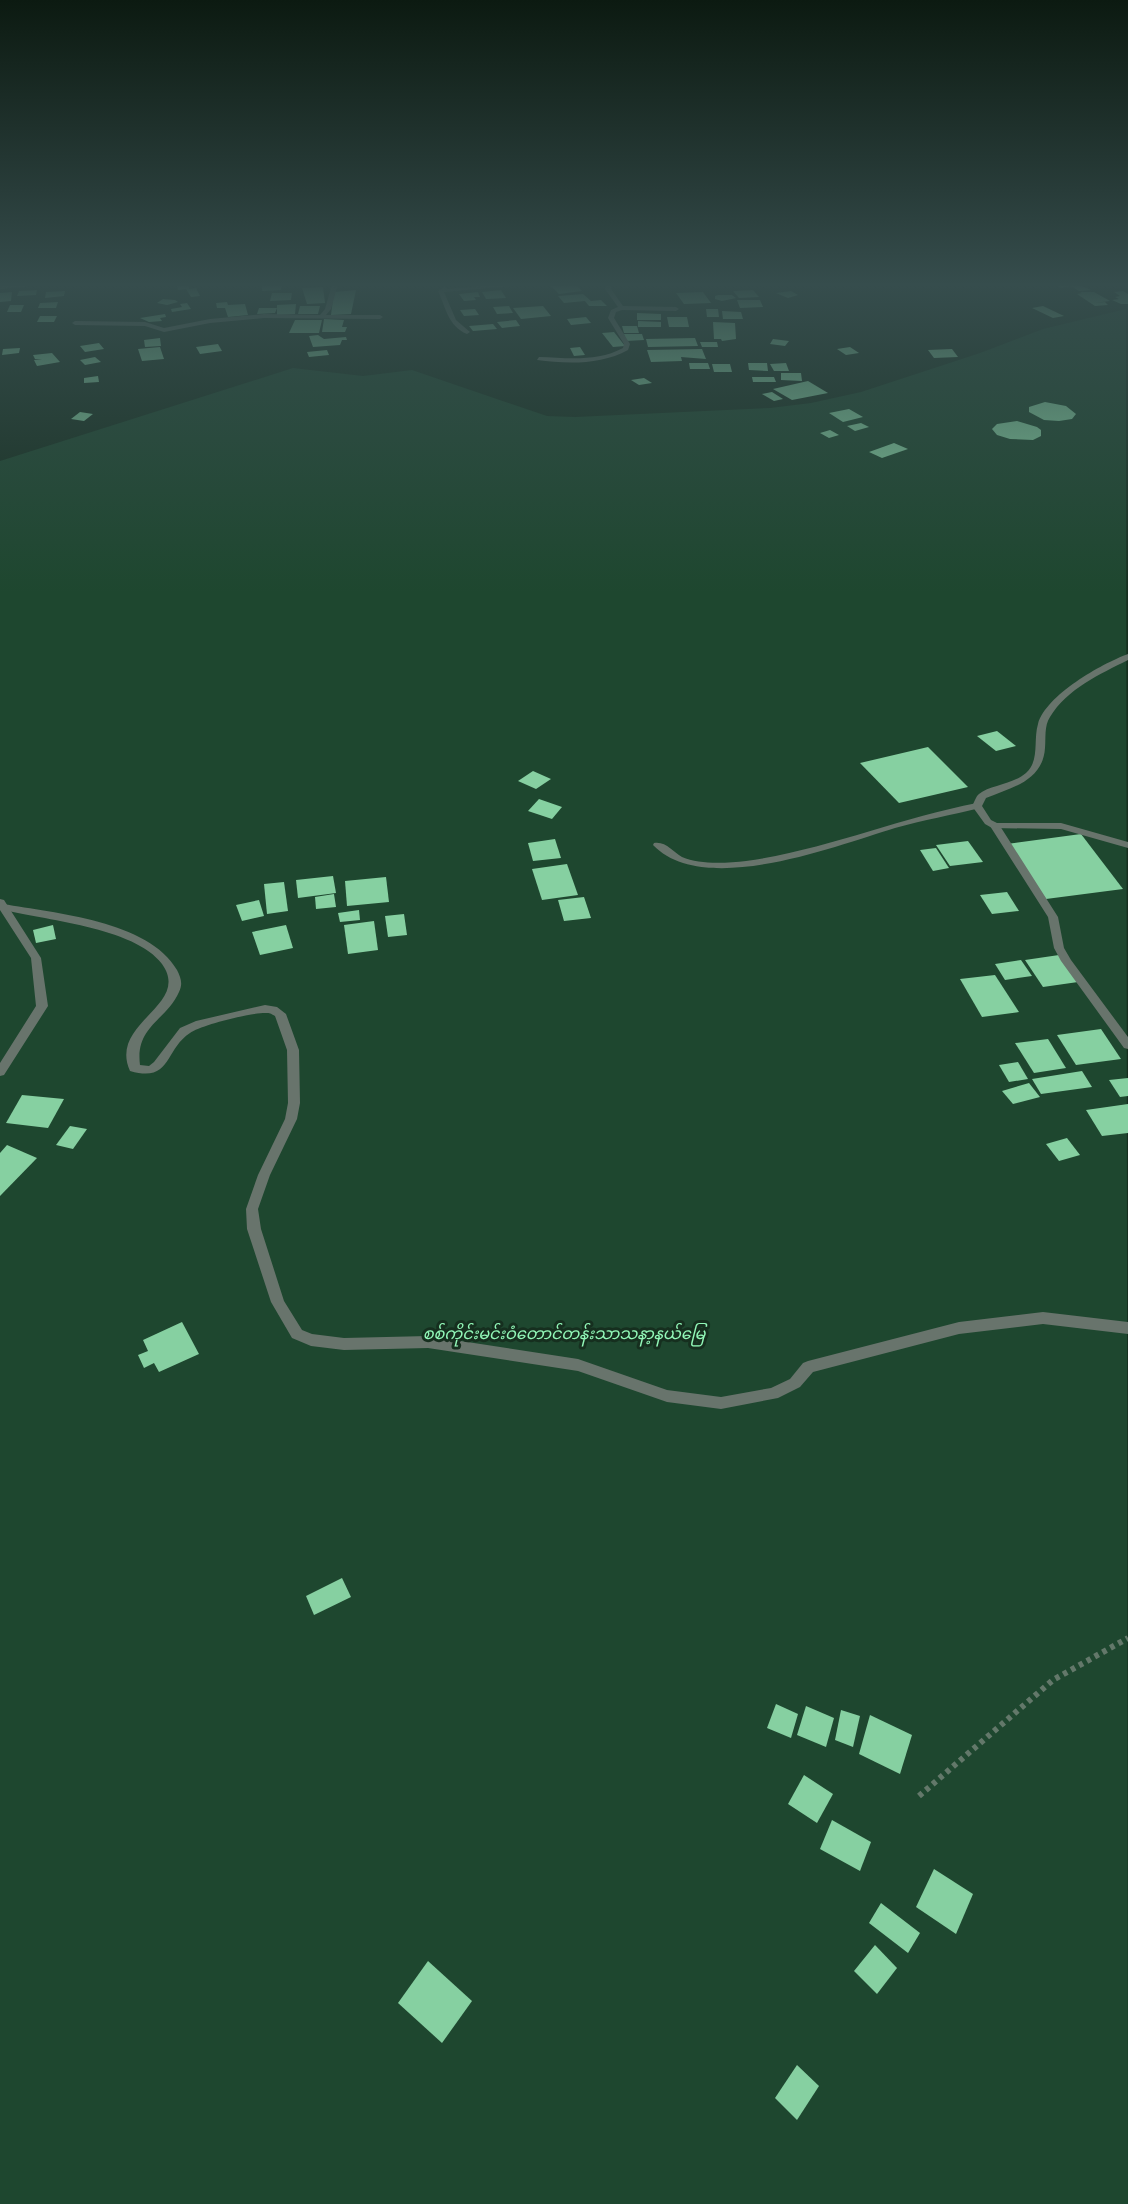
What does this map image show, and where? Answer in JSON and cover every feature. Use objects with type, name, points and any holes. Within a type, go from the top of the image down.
[{"type":"street","points":[[977,806],[982,796],[1030,776],[1041,758],[1041,730],[1045,717],[1055,705],[1077,685],[1128,657]]},
{"type":"street","points":[[977,806],[988,822],[994,826],[1053,917],[1059,948],[1066,961],[1128,1045]]},
{"type":"street","points":[[658,844],[663,851],[681,860],[709,867],[731,866],[763,861],[853,839],[913,820],[977,806]]},
{"type":"street","points":[[994,826],[1061,826],[1128,845]]},
{"type":"street","points":[[0,1072],[42,1006],[36,958],[1,905]]},
{"type":"street","points":[[1,905],[107,930],[149,946],[164,958],[173,970],[176,982],[174,992],[150,1017],[138,1036],[132,1059],[134,1068],[141,1071],[157,1068],[163,1063],[176,1040],[186,1030],[196,1025],[265,1009],[280,1014],[293,1050],[294,1102],[291,1119],[264,1175],[252,1209],[254,1229],[284,1315],[297,1334],[311,1340],[344,1344],[428,1342],[578,1365],[667,1396],[721,1403],[773,1394],[795,1383],[808,1367],[959,1328],[1043,1318],[1128,1328]]},
{"type":"path","points":[[919,1796],[1053,1680],[1128,1638]]},
{"type":"green space","name":"စစ်ကိုင်းမင်းဝံတောင်တန်းသာသနာ့နယ်မြေ","points":[[234,387],[461,387],[547,416],[575,417],[770,408],[811,403],[877,387],[1126,387],[1128,2204],[0,2204],[0,461]]},
{"type":"building","points":[[818,387],[828,393],[792,400],[773,389]]},
{"type":"building","points":[[772,392],[783,399],[774,401],[762,394]]},
{"type":"building","points":[[1045,402],[1066,406],[1076,414],[1072,419],[1059,421],[1044,420],[1029,412],[1029,407]]},
{"type":"building","points":[[849,409],[863,417],[843,422],[829,413]]},
{"type":"building","points":[[80,412],[93,414],[84,421],[71,419]]},
{"type":"building","points":[[1017,421],[1037,427],[1041,430],[1041,436],[1033,440],[1010,439],[997,435],[992,429],[997,424]]},
{"type":"building","points":[[861,423],[869,427],[855,431],[847,426]]},
{"type":"building","points":[[830,430],[839,435],[829,438],[820,433]]},
{"type":"building","points":[[894,443],[908,449],[882,458],[869,452]]},
{"type":"building","points":[[997,731],[1016,746],[996,751],[977,736]]},
{"type":"building","points":[[928,747],[968,787],[899,803],[860,763]]},
{"type":"building","points":[[533,771],[551,779],[536,789],[518,781]]},
{"type":"building","points":[[539,799],[562,807],[552,819],[528,811]]},
{"type":"building","points":[[1081,834],[1123,889],[1046,899],[1007,844]]},
{"type":"building","points":[[555,839],[561,858],[533,861],[528,843]]},
{"type":"building","points":[[968,841],[983,862],[950,866],[936,845]]},
{"type":"building","points":[[936,848],[949,868],[933,871],[920,850]]},
{"type":"building","points":[[567,864],[578,895],[542,900],[532,869]]},
{"type":"building","points":[[333,876],[336,893],[298,898],[296,880]]},
{"type":"building","points":[[386,877],[389,902],[347,906],[345,881]]},
{"type":"building","points":[[284,882],[288,911],[267,914],[264,884]]},
{"type":"building","points":[[1007,892],[1019,911],[992,914],[980,895]]},
{"type":"building","points":[[334,894],[336,907],[316,909],[315,897]]},
{"type":"building","points":[[584,897],[591,918],[564,921],[558,900]]},
{"type":"building","points":[[259,900],[264,916],[242,921],[236,905]]},
{"type":"building","points":[[359,910],[360,920],[340,922],[338,913]]},
{"type":"building","points":[[404,914],[407,935],[388,937],[385,916]]},
{"type":"building","points":[[374,921],[378,950],[348,954],[344,925]]},
{"type":"building","points":[[53,925],[56,939],[36,943],[33,930]]},
{"type":"building","points":[[286,925],[293,948],[260,955],[252,932]]},
{"type":"building","points":[[1059,955],[1078,982],[1043,987],[1025,960]]},
{"type":"building","points":[[1021,960],[1032,976],[1005,980],[995,964]]},
{"type":"building","points":[[995,975],[1019,1012],[982,1017],[960,979]]},
{"type":"building","points":[[1101,1029],[1121,1059],[1076,1065],[1057,1035]]},
{"type":"building","points":[[1048,1039],[1066,1068],[1034,1073],[1015,1043]]},
{"type":"building","points":[[1018,1062],[1028,1079],[1009,1082],[999,1065]]},
{"type":"building","points":[[1082,1071],[1092,1087],[1041,1094],[1032,1079]]},
{"type":"building","points":[[1128,1078],[1128,1096],[1120,1097],[1109,1080]]},
{"type":"building","points":[[1029,1083],[1040,1097],[1013,1104],[1002,1091]]},
{"type":"building","points":[[22,1095],[64,1099],[48,1128],[6,1123]]},
{"type":"building","points":[[1128,1104],[1128,1133],[1102,1136],[1086,1110]]},
{"type":"building","points":[[70,1126],[87,1129],[73,1149],[56,1145]]},
{"type":"building","points":[[1067,1138],[1080,1155],[1059,1161],[1046,1144]]},
{"type":"building","points":[[7,1145],[37,1158],[0,1196],[0,1153]]},
{"type":"building","points":[[182,1322],[199,1354],[159,1372],[154,1363],[144,1368],[138,1355],[148,1351],[143,1340]]},
{"type":"building","points":[[342,1578],[351,1597],[314,1615],[306,1596]]},
{"type":"building","points":[[776,1704],[798,1714],[791,1738],[767,1728]]},
{"type":"building","points":[[806,1706],[834,1718],[826,1747],[797,1735]]},
{"type":"building","points":[[841,1710],[860,1716],[853,1747],[835,1740]]},
{"type":"building","points":[[870,1715],[912,1735],[900,1774],[859,1754]]},
{"type":"building","points":[[804,1775],[833,1794],[817,1823],[788,1804]]},
{"type":"building","points":[[832,1820],[871,1842],[860,1871],[820,1849]]},
{"type":"building","points":[[934,1869],[973,1894],[956,1934],[916,1907]]},
{"type":"building","points":[[881,1903],[920,1933],[908,1953],[869,1923]]},
{"type":"building","points":[[875,1945],[897,1968],[877,1994],[854,1971]]},
{"type":"building","points":[[428,1961],[472,2001],[442,2043],[398,2003]]},
{"type":"building","points":[[797,2065],[819,2086],[797,2120],[775,2098]]}]
